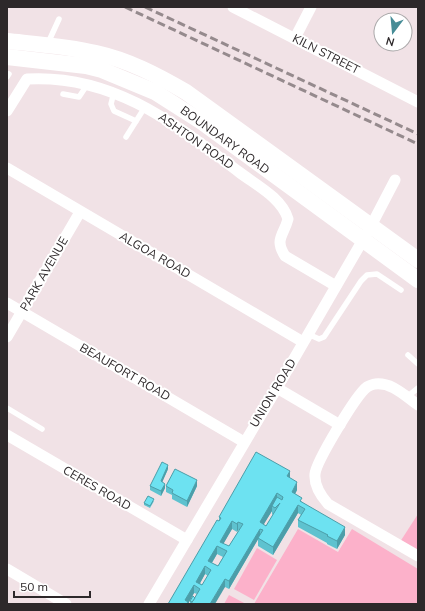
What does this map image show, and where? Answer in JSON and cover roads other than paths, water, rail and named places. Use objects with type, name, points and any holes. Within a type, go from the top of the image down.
[{"type":"main road","name":"BOUNDARY ROAD","points":[[7,41],[47,45],[96,53],[122,61],[164,79],[186,92],[418,260]]},
{"type":"main road","name":"BOUNDARY ROAD","points":[[7,57],[86,66],[102,70],[155,92],[202,122],[418,280]]},
{"type":"street","name":"KILN STREET","points":[[233,7],[418,102]]},
{"type":"street","points":[[295,38],[311,7]]},
{"type":"street","name":"ASHTON ROAD","points":[[8,106],[27,79],[57,79],[87,84],[114,92],[145,106],[205,146],[282,204],[288,219],[279,242],[284,256],[336,286]]},
{"type":"street","name":"ALGOA ROAD","points":[[7,168],[80,212],[306,338]]},
{"type":"street","name":"UNION ROAD","points":[[149,604],[244,442],[278,388],[371,226],[395,180]]},
{"type":"street","name":"PARK AVENUE","points":[[7,337],[80,212]]},
{"type":"street","name":"BEAUFORT ROAD","points":[[7,303],[244,442]]},
{"type":"street","points":[[418,405],[393,387],[374,384],[367,387],[360,394],[340,425],[316,465],[314,475],[320,495],[328,504],[418,556]]},
{"type":"street","points":[[278,388],[340,425]]},
{"type":"street","name":"CERES ROAD","points":[[7,435],[187,540]]},
{"type":"street","points":[[7,569],[66,604]]},
{"type":"lane","points":[[47,45],[59,19]]},
{"type":"lane","points":[[63,94],[79,97],[87,84]]},
{"type":"lane","points":[[114,92],[111,104],[114,111],[136,121]]},
{"type":"lane","points":[[126,137],[145,106]]},
{"type":"lane","points":[[306,338],[319,339],[324,337],[360,281],[367,275],[377,274],[401,290]]},
{"type":"lane","points":[[408,355],[418,364]]},
{"type":"lane","points":[[407,397],[418,388]]},
{"type":"lane","points":[[7,408],[42,429]]},
{"type":"railway","points":[[125,7],[418,144]]},
{"type":"railway","points":[[145,7],[418,134]]}]
